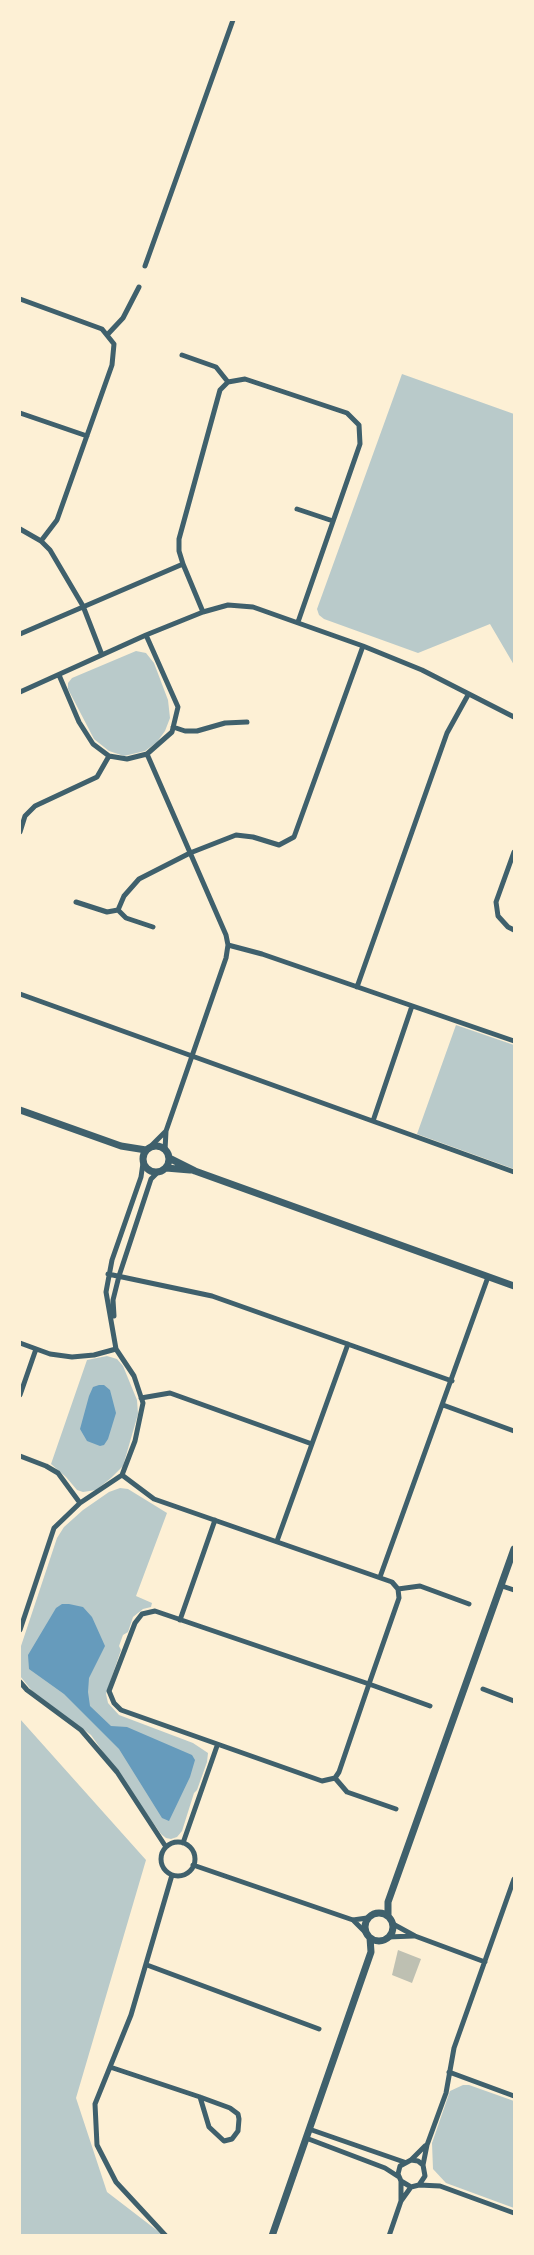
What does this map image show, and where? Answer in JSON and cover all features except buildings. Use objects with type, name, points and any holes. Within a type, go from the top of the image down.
[{"type":"street","points":[[145,266],[233,20]]},
{"type":"street","points":[[108,334],[123,318],[139,287]]},
{"type":"street","points":[[20,299],[102,329],[114,344],[112,365],[57,520],[41,541]]},
{"type":"street","points":[[182,355],[216,367],[228,382]]},
{"type":"street","points":[[202,612],[183,564],[179,551],[179,539],[220,390],[228,382],[245,379],[347,413],[360,425],[360,444],[298,622]]},
{"type":"street","points":[[20,413],[87,436]]},
{"type":"street","points":[[297,509],[333,521]]},
{"type":"street","points":[[20,529],[41,541],[50,550],[83,606],[102,655]]},
{"type":"street","points":[[20,634],[183,564]]},
{"type":"street","points":[[20,692],[147,635],[202,612],[228,605],[253,607],[363,645],[422,670],[514,717]]},
{"type":"street","points":[[59,675],[80,722],[93,744],[109,756],[127,759],[147,754],[172,732],[178,706],[147,635]]},
{"type":"street","points":[[118,910],[124,896],[139,879],[190,853],[236,836],[253,837],[279,845],[294,837],[363,645]]},
{"type":"street","points":[[357,987],[447,733],[468,694]]},
{"type":"street","points":[[173,727],[185,731],[225,723],[247,722]]},
{"type":"street","points":[[147,754],[226,935],[228,945],[226,958],[166,1131],[165,1150],[169,1158],[195,1171],[514,1286]]},
{"type":"street","points":[[20,832],[25,816],[36,806],[97,777],[109,756]]},
{"type":"street","points":[[514,852],[496,902],[498,916],[514,930]]},
{"type":"street","points":[[76,902],[107,912],[118,910]]},
{"type":"street","points":[[118,910],[126,918],[153,927]]},
{"type":"street","points":[[228,945],[262,954],[514,1041]]},
{"type":"street","points":[[20,994],[514,1172]]},
{"type":"street","points":[[373,1121],[412,1006]]},
{"type":"street","points":[[20,1110],[121,1146],[143,1161],[148,1170],[158,1172]]},
{"type":"street","points":[[20,1630],[54,1528],[81,1503],[123,1475],[135,1441],[143,1403],[134,1376],[116,1349],[106,1292],[108,1274],[141,1177],[143,1161],[148,1148],[166,1131]]},
{"type":"street","points":[[121,1146],[148,1148],[157,1146],[165,1150]]},
{"type":"street","points":[[166,1168],[169,1158]]},
{"type":"street","points":[[115,1341],[113,1300],[151,1179],[166,1168],[195,1171]]},
{"type":"street","points":[[108,1274],[213,1296],[452,1381]]},
{"type":"street","points":[[380,1577],[488,1277]]},
{"type":"street","points":[[20,1343],[50,1354],[72,1357],[94,1355],[116,1349]]},
{"type":"street","points":[[277,1541],[348,1344]]},
{"type":"street","points":[[20,1395],[36,1349]]},
{"type":"street","points":[[141,1398],[170,1393],[312,1444]]},
{"type":"street","points":[[443,1405],[514,1431]]},
{"type":"street","points":[[20,1456],[58,1473],[81,1503]]},
{"type":"street","points":[[123,1475],[154,1499],[392,1582],[398,1589],[399,1598],[369,1684],[339,1772],[334,1778],[322,1781],[121,1710],[114,1703],[109,1691],[135,1623],[142,1614],[155,1611],[369,1684],[430,1706]]},
{"type":"street","points":[[180,1620],[215,1520]]},
{"type":"street","points":[[388,1916],[388,1902],[514,1549]]},
{"type":"street","points":[[398,1589],[420,1586],[469,1604]]},
{"type":"street","points":[[502,1586],[514,1590]]},
{"type":"street","points":[[20,1682],[27,1690],[81,1730],[117,1772],[166,1847]]},
{"type":"street","points":[[483,1689],[514,1701]]},
{"type":"street","points":[[183,1843],[218,1746]]},
{"type":"street","points":[[334,1778],[347,1792],[396,1809]]},
{"type":"street","points":[[174,1843],[183,1843],[193,1853],[193,1865],[183,1875],[172,1875],[161,1863],[166,1847],[174,1843]]},
{"type":"street","points":[[193,1865],[353,1920],[370,1938],[379,1941]]},
{"type":"street","points":[[166,2235],[116,2182],[97,2145],[95,2104],[131,2015],[172,1875]]},
{"type":"street","points":[[440,2186],[426,2174],[423,2165],[427,2145],[446,2093],[454,2048],[514,1879]]},
{"type":"street","points":[[353,1920],[367,1918],[388,1902]]},
{"type":"street","points":[[374,1913],[384,1913],[393,1924],[415,1936],[485,1962]]},
{"type":"street","points":[[365,1932],[367,1918]]},
{"type":"street","points":[[388,1937],[393,1924]]},
{"type":"street","points":[[272,2235],[371,1952],[379,1941],[388,1937],[415,1936]]},
{"type":"street","points":[[370,1938],[371,1952]]},
{"type":"street","points":[[147,1965],[319,2029]]},
{"type":"street","points":[[110,2067],[200,2097],[238,2114],[238,2131],[232,2139],[224,2141],[209,2127],[200,2097]]},
{"type":"street","points":[[449,2072],[514,2096]]},
{"type":"street","points":[[309,2130],[404,2162],[418,2161],[423,2165]]},
{"type":"street","points":[[306,2138],[384,2168],[411,2187]]},
{"type":"street","points":[[411,2160],[427,2145]]},
{"type":"street","points":[[401,2201],[399,2169],[404,2162]]},
{"type":"street","points":[[419,2185],[426,2174]]},
{"type":"street","points":[[389,2235],[401,2201],[411,2187],[419,2185],[440,2186],[514,2212]]},
{"type":"shaded area","points":[[402,374],[514,414],[514,665],[490,624],[418,653],[324,619],[319,615],[317,609]]},
{"type":"shaded area","points":[[136,651],[146,653],[154,663],[168,700],[170,718],[157,742],[145,751],[124,756],[109,751],[94,739],[68,689],[68,683],[72,678]]},
{"type":"shaded area","points":[[456,1025],[514,1045],[514,1169],[417,1134]]},
{"type":"shaded area","points":[[107,1356],[117,1359],[123,1366],[137,1400],[138,1414],[123,1466],[96,1490],[83,1492],[77,1490],[51,1464],[87,1360]]},
{"type":"shaded area","points":[[120,1488],[128,1489],[167,1513],[136,1596],[152,1603],[151,1607],[143,1609],[133,1617],[128,1632],[123,1635],[119,1646],[121,1650],[106,1694],[108,1703],[119,1715],[193,1743],[208,1753],[207,1762],[182,1831],[177,1837],[171,1839],[161,1834],[91,1735],[33,1692],[20,1676],[20,1649],[57,1538],[64,1527],[83,1510],[109,1492]]},
{"type":"shaded area","points":[[20,1719],[146,1860],[76,2098],[107,2192],[163,2235],[20,2235]]},
{"type":"shaded area","points":[[463,2085],[514,2101],[514,2208],[446,2183],[433,2169],[432,2143],[450,2091]]},
{"type":"water","points":[[104,1385],[110,1390],[116,1413],[108,1439],[104,1445],[100,1446],[87,1441],[80,1429],[89,1396],[93,1387]]},
{"type":"water","points":[[62,1604],[83,1607],[92,1617],[105,1646],[89,1678],[90,1706],[111,1726],[127,1727],[192,1755],[195,1760],[190,1777],[169,1821],[162,1818],[119,1749],[64,1694],[29,1669],[28,1655],[56,1608]]}]
